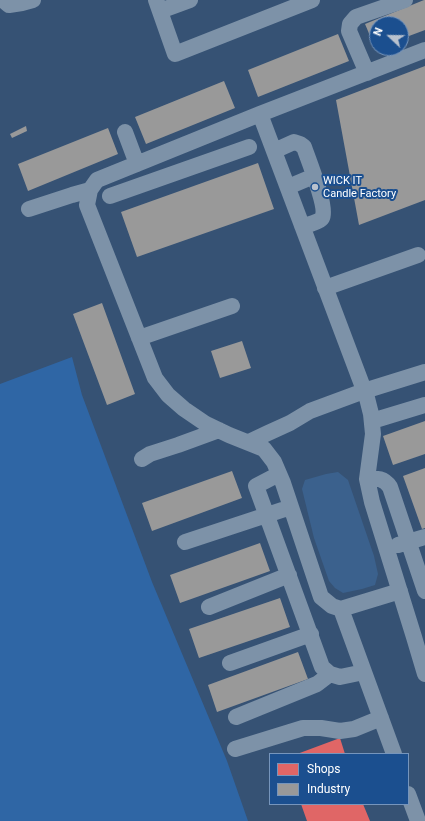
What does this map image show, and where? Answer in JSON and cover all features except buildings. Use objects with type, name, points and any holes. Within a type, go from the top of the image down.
[{"type":"lane","points":[[3,0],[9,4],[33,0]]},
{"type":"lane","points":[[190,0],[158,5],[175,54],[312,0]]},
{"type":"lane","points":[[367,73],[349,31],[350,24],[356,18],[405,0]]},
{"type":"lane","points":[[400,591],[341,609],[332,606],[322,597],[274,462],[264,449],[206,424],[184,409],[168,395],[155,378],[87,205],[90,190],[97,180],[260,114],[425,50]]},
{"type":"lane","points":[[260,114],[364,391],[371,414],[373,434],[367,479],[372,502],[425,674]]},
{"type":"lane","points":[[125,132],[137,164]]},
{"type":"lane","points":[[199,139],[207,162]]},
{"type":"lane","points":[[274,151],[294,142],[304,147],[322,201],[323,213],[320,220],[302,226]]},
{"type":"lane","points":[[110,196],[249,147]]},
{"type":"lane","points":[[152,157],[159,179]]},
{"type":"lane","points":[[288,187],[314,176]]},
{"type":"lane","points":[[29,209],[90,190]]},
{"type":"lane","points":[[325,288],[418,255]]},
{"type":"lane","points":[[139,338],[232,306]]},
{"type":"lane","points":[[249,442],[290,423],[310,410],[425,372]]},
{"type":"lane","points":[[372,421],[425,405]]},
{"type":"lane","points":[[142,458],[219,430]]},
{"type":"lane","points":[[279,474],[256,486],[322,666],[330,674],[340,677],[364,672]]},
{"type":"lane","points":[[367,479],[378,478],[387,482],[390,487],[425,591]]},
{"type":"lane","points":[[185,542],[291,507]]},
{"type":"lane","points":[[387,549],[425,537]]},
{"type":"lane","points":[[209,607],[287,570],[308,557]]},
{"type":"lane","points":[[300,604],[323,598]]},
{"type":"lane","points":[[341,609],[394,753]]},
{"type":"lane","points":[[230,663],[311,634]]},
{"type":"lane","points":[[236,717],[317,684],[330,674]]},
{"type":"lane","points":[[235,749],[303,728],[321,728],[340,731],[354,729],[381,718]]},
{"type":"lane","points":[[409,797],[418,821]]},
{"type":"shaded area","points":[[72,357],[82,395],[152,582],[227,761],[248,821],[0,821],[0,384]]},
{"type":"shaded area","points":[[338,472],[348,480],[374,556],[378,574],[375,585],[343,593],[335,588],[329,581],[314,538],[302,489],[305,480]]},
{"type":"place","name":"WICK IT Candle Factory","points":[[315,187]]}]
